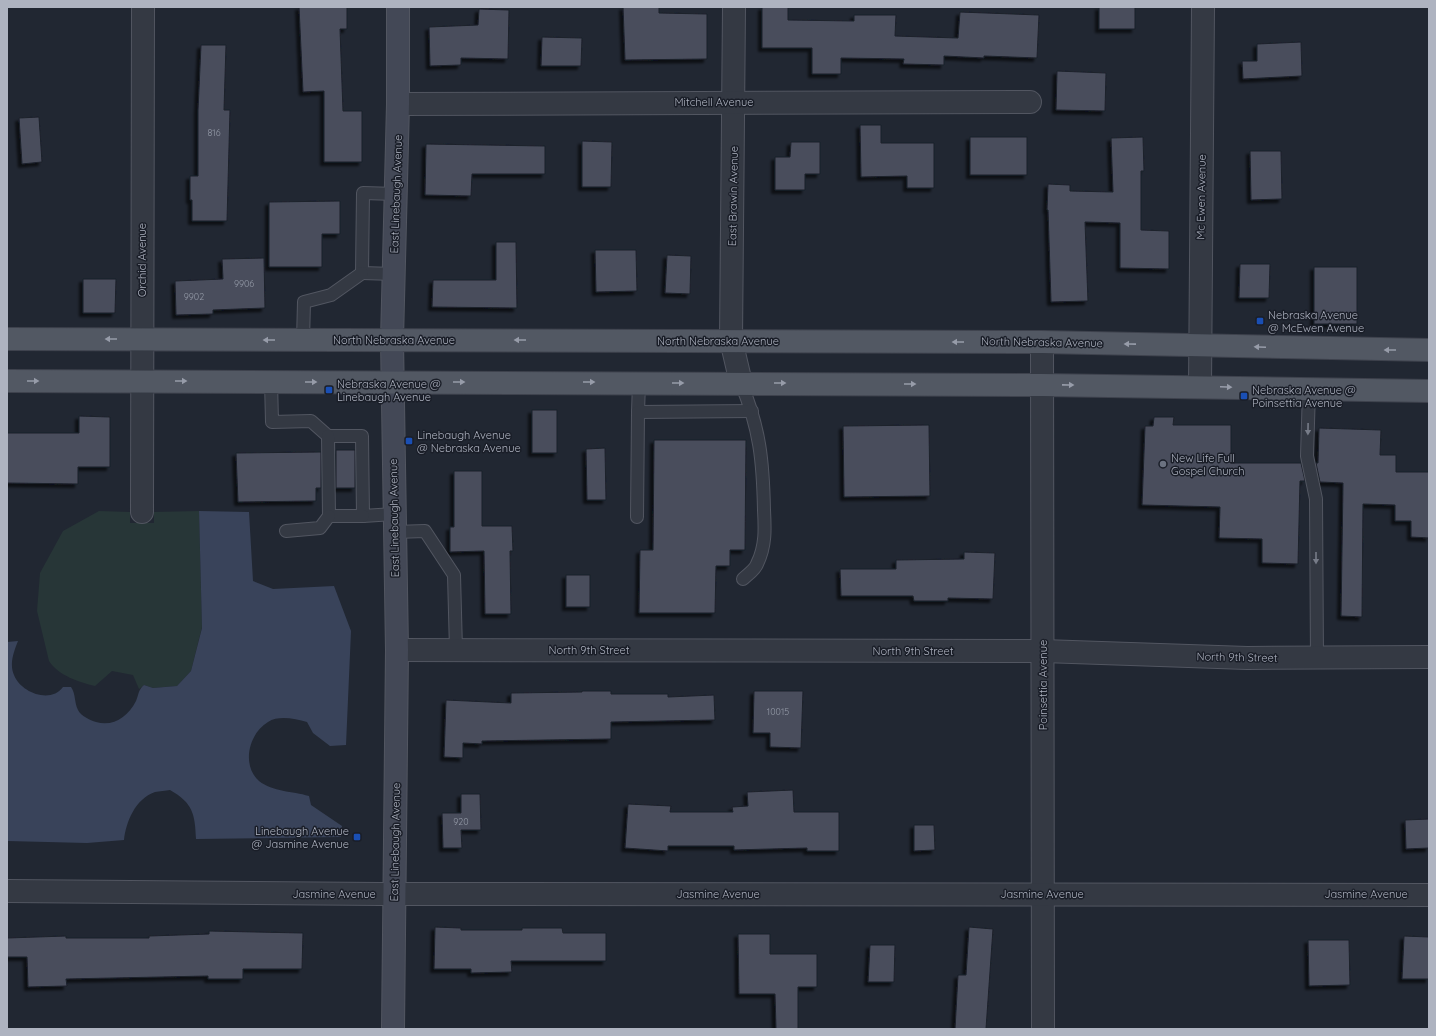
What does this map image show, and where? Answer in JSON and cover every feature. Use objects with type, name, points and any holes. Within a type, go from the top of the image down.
[{"type":"main road","name":"North Nebraska Avenue","points":[[7,339],[1042,342],[1351,350],[1429,350]]},
{"type":"main road","points":[[7,381],[1042,385],[1429,391]]},
{"type":"street","name":"Orchid Avenue","points":[[142,512],[143,7]]},
{"type":"street","name":"East Linebaugh Avenue","points":[[393,1029],[397,650],[392,340],[398,104],[398,7]]},
{"type":"street","name":"East Brawin Avenue","points":[[734,7],[731,340],[741,383]]},
{"type":"street","name":"Mc Ewen Avenue","points":[[1200,387],[1203,7]]},
{"type":"street","name":"Mitchell Avenue","points":[[398,104],[1030,102]]},
{"type":"street","name":"Poinsettia Avenue","points":[[1042,342],[1043,1029]]},
{"type":"street","name":"North 9th Street","points":[[397,650],[1043,651],[1247,658],[1429,657]]},
{"type":"street","name":"Jasmine Avenue","points":[[7,891],[394,894],[1429,894]]},
{"type":"lane","points":[[362,274],[363,193],[396,194]]},
{"type":"lane","points":[[303,340],[304,302],[331,295],[362,274],[394,274]]},
{"type":"lane","points":[[271,381],[272,422],[311,421],[328,436],[362,436],[363,516]]},
{"type":"lane","points":[[637,517],[639,383]]},
{"type":"lane","points":[[741,383],[752,411],[760,441],[763,472],[765,540],[757,565],[743,579]]},
{"type":"lane","points":[[1309,390],[1307,456],[1308,470],[1316,499],[1317,658]]},
{"type":"lane","points":[[638,412],[752,411]]},
{"type":"lane","points":[[286,532],[320,528],[329,516],[328,436]]},
{"type":"lane","points":[[329,516],[363,516],[425,531],[454,575],[456,650]]},
{"type":"shaded area","points":[[99,511],[130,512],[130,523],[154,523],[154,512],[199,511],[202,627],[191,671],[177,686],[153,688],[144,685],[139,689],[133,675],[112,671],[95,686],[76,680],[58,671],[49,661],[37,611],[40,573],[63,531]]},
{"type":"water","points":[[199,511],[249,512],[253,581],[273,589],[334,586],[351,631],[346,745],[330,746],[313,733],[307,722],[282,718],[272,720],[261,727],[252,741],[249,758],[250,767],[253,774],[259,781],[264,785],[276,789],[309,796],[311,805],[342,826],[341,837],[196,839],[195,823],[191,810],[184,800],[170,790],[155,792],[142,800],[129,819],[124,840],[87,843],[7,841],[7,642],[18,641],[12,666],[14,675],[23,687],[37,694],[51,695],[58,692],[63,687],[71,687],[74,692],[79,712],[86,718],[96,722],[114,722],[124,716],[133,707],[140,690],[144,685],[153,688],[177,686],[191,671],[202,628]]},
{"type":"building","points":[[299,7],[347,7],[347,29],[340,29],[343,111],[362,111],[362,162],[324,162],[324,91],[303,92]]},
{"type":"building","points":[[623,7],[659,7],[659,13],[707,14],[707,59],[625,60]]},
{"type":"building","points":[[762,7],[788,7],[788,20],[854,21],[854,15],[896,15],[895,36],[958,38],[960,12],[1039,15],[1037,58],[944,56],[944,65],[903,64],[904,59],[841,58],[841,74],[812,74],[812,48],[762,48]]},
{"type":"building","points":[[1099,7],[1135,7],[1135,29],[1099,29]]},
{"type":"building","points":[[479,9],[509,10],[508,59],[461,58],[461,65],[430,66],[429,27],[478,25]]},
{"type":"building","points":[[542,37],[582,38],[581,66],[541,66]]},
{"type":"building","points":[[1301,42],[1302,76],[1243,79],[1242,61],[1257,61],[1257,44]]},
{"type":"building","points":[[201,45],[226,45],[224,110],[230,110],[227,221],[192,221],[190,176],[198,176],[198,110]]},
{"type":"building","points":[[1057,71],[1106,73],[1105,111],[1056,110]]},
{"type":"building","points":[[39,117],[42,162],[22,164],[19,118]]},
{"type":"building","points":[[860,125],[881,125],[881,143],[934,143],[934,188],[907,188],[907,176],[861,177]]},
{"type":"building","points":[[970,137],[1027,137],[1027,175],[970,175]]},
{"type":"building","points":[[1143,137],[1144,171],[1141,171],[1141,230],[1169,231],[1169,269],[1120,268],[1120,223],[1085,222],[1088,301],[1051,302],[1047,210],[1048,184],[1070,185],[1070,191],[1113,192],[1111,138]]},
{"type":"building","points":[[582,141],[612,142],[611,187],[582,187]]},
{"type":"building","points":[[791,142],[820,142],[820,174],[805,174],[805,190],[775,190],[775,157],[790,157]]},
{"type":"building","points":[[426,144],[545,146],[545,174],[472,174],[471,196],[425,195]]},
{"type":"building","points":[[1250,151],[1281,151],[1282,199],[1251,200]]},
{"type":"building","points":[[340,201],[340,234],[322,234],[322,267],[269,267],[269,202]]},
{"type":"building","points":[[496,242],[516,242],[517,308],[432,307],[433,280],[496,280]]},
{"type":"building","points":[[595,250],[636,250],[637,291],[596,292]]},
{"type":"building","points":[[667,255],[691,256],[690,294],[665,293]]},
{"type":"building","points":[[264,258],[265,308],[213,310],[213,314],[176,315],[175,281],[223,279],[222,259]]},
{"type":"building","points":[[1240,264],[1270,264],[1269,298],[1239,298]]},
{"type":"building","points":[[1314,267],[1357,267],[1357,324],[1314,324]]},
{"type":"building","points":[[83,279],[116,279],[115,313],[83,313]]},
{"type":"building","points":[[532,410],[557,410],[557,453],[532,453]]},
{"type":"building","points":[[79,416],[110,417],[110,467],[78,467],[78,484],[7,483],[7,433],[79,433]]},
{"type":"building","points":[[1154,417],[1174,417],[1173,425],[1231,425],[1231,463],[1301,463],[1305,481],[1300,481],[1298,564],[1262,563],[1262,539],[1219,538],[1220,507],[1142,505],[1145,426],[1153,426]]},
{"type":"building","points":[[929,425],[930,496],[844,497],[843,426]]},
{"type":"building","points":[[1319,428],[1381,430],[1380,455],[1396,455],[1396,472],[1429,472],[1429,538],[1411,537],[1411,521],[1395,521],[1395,505],[1363,504],[1362,617],[1341,616],[1343,483],[1320,482],[1316,463],[1318,463]]},
{"type":"building","points":[[654,440],[746,440],[745,550],[730,550],[730,566],[716,566],[715,613],[639,613],[640,550],[653,550]]},
{"type":"building","points":[[605,448],[606,500],[587,500],[586,449]]},
{"type":"building","points":[[336,450],[355,450],[355,488],[336,488]]},
{"type":"building","points":[[321,452],[321,488],[316,488],[316,501],[238,502],[236,453]]},
{"type":"building","points":[[454,471],[482,471],[482,526],[512,526],[513,551],[510,551],[511,614],[485,614],[484,551],[450,552],[450,527],[454,527]]},
{"type":"building","points":[[964,552],[995,553],[993,599],[948,598],[948,601],[914,601],[913,596],[841,596],[840,569],[896,569],[896,560],[964,559]]},
{"type":"building","points":[[566,575],[590,575],[590,607],[566,607]]},
{"type":"building","points":[[611,691],[611,694],[668,694],[668,697],[714,695],[715,720],[611,722],[611,739],[482,741],[482,744],[463,743],[463,758],[444,757],[446,700],[511,703],[511,693]]},
{"type":"building","points":[[754,691],[803,691],[801,748],[770,747],[770,733],[753,733]]},
{"type":"building","points":[[793,790],[794,812],[839,812],[839,851],[807,851],[807,848],[734,850],[734,846],[668,846],[668,851],[625,848],[628,804],[671,806],[670,812],[733,812],[732,807],[748,806],[747,792]]},
{"type":"building","points":[[461,794],[480,794],[481,830],[461,830],[462,848],[443,848],[442,813],[461,813]]},
{"type":"building","points":[[1429,819],[1429,848],[1406,849],[1405,820]]},
{"type":"building","points":[[914,825],[934,825],[935,850],[914,851]]},
{"type":"building","points":[[435,927],[461,928],[461,930],[522,930],[522,928],[562,928],[563,933],[606,933],[606,961],[511,961],[512,972],[471,973],[471,969],[434,969]]},
{"type":"building","points":[[969,927],[993,929],[986,1029],[955,1029],[958,975],[966,975]]},
{"type":"building","points":[[209,931],[303,933],[302,969],[243,969],[243,979],[208,979],[208,976],[66,979],[67,986],[28,987],[27,957],[7,957],[7,938],[66,936],[66,938],[149,938],[149,936],[209,934]]},
{"type":"building","points":[[738,934],[770,934],[770,954],[817,954],[817,987],[798,987],[798,1029],[776,1029],[775,994],[739,994]]},
{"type":"building","points":[[1404,936],[1429,937],[1429,979],[1402,979]]},
{"type":"building","points":[[1308,940],[1349,940],[1350,985],[1309,986]]},
{"type":"building","points":[[870,945],[895,945],[894,982],[868,982]]},
{"type":"place","name":"Nebraska Avenue @ McEwen Avenue","points":[[1260,321]]},
{"type":"place","name":"Nebraska Avenue @ Linebaugh Avenue","points":[[329,390]]},
{"type":"place","name":"Nebraska Avenue @ Poinsettia Avenue","points":[[1244,396]]},
{"type":"place","name":"Linebaugh Avenue @ Nebraska Avenue","points":[[409,441]]},
{"type":"place","name":"New Life Full Gospel Church","points":[[1163,464]]},
{"type":"place","name":"Linebaugh Avenue @ Jasmine Avenue","points":[[357,837]]}]
